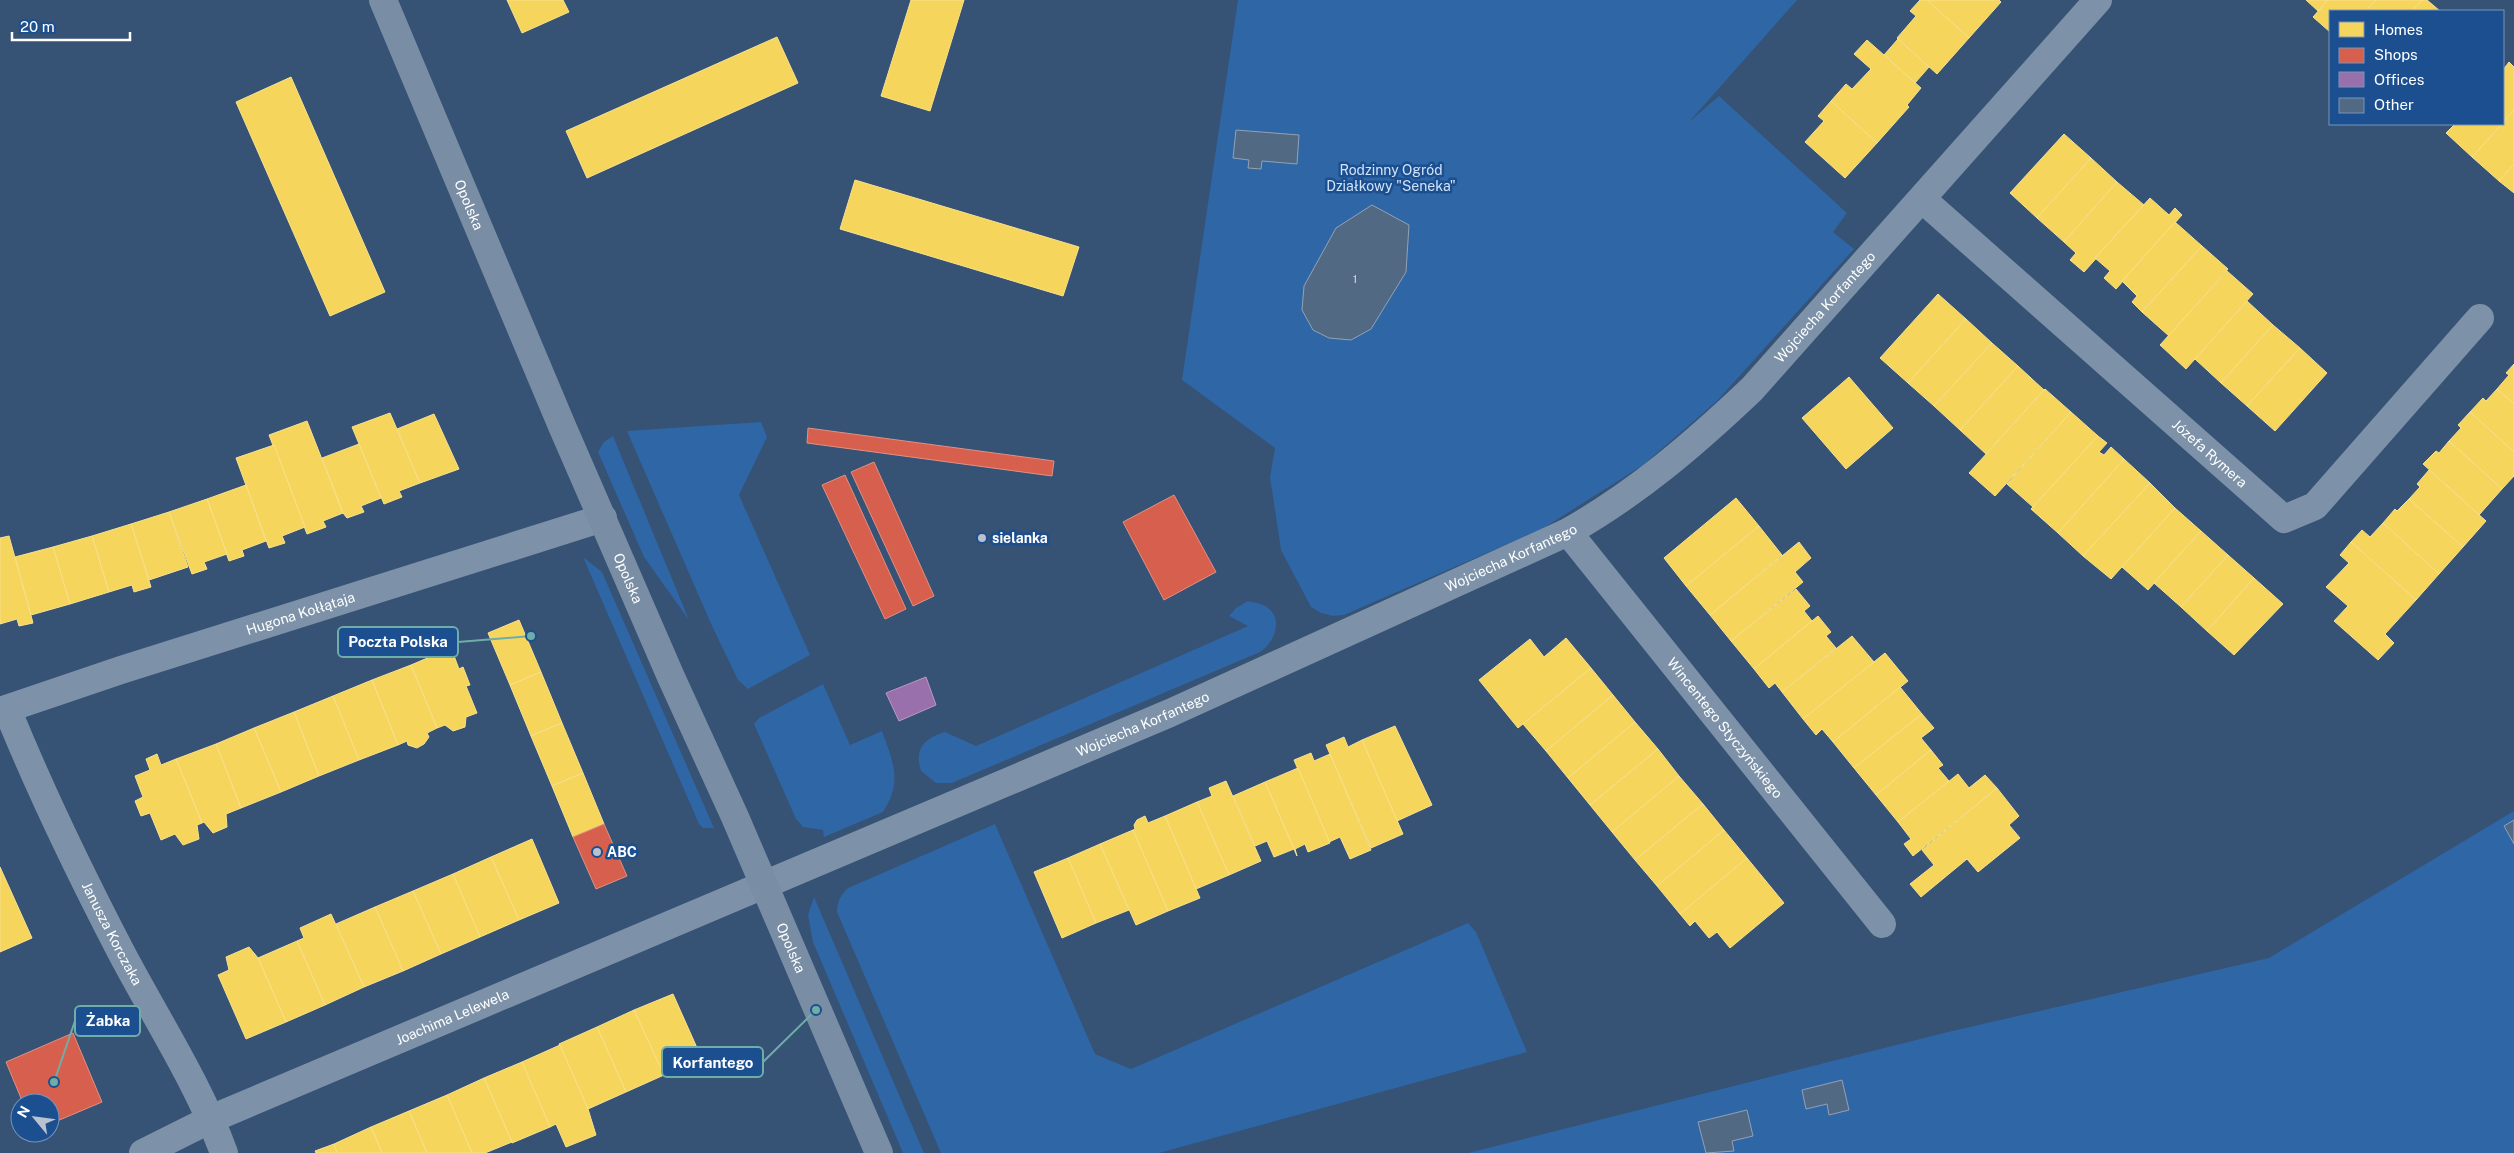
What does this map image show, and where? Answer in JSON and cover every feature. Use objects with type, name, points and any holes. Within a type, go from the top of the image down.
[{"type":"street","name":"Opolska","points":[[383,0],[603,518],[735,817],[762,885],[879,1153]]},
{"type":"street","name":"Wojciecha Korfantego","points":[[762,885],[1170,713],[1568,532],[1606,510],[1646,482],[1700,438],[1752,389],[2098,0]]},
{"type":"street","name":"Józefa Rymera","points":[[1922,199],[2284,519],[2315,506],[2480,318]]},
{"type":"street","name":"Hugona Kołłątaja","points":[[4,710],[121,670],[603,518]]},
{"type":"street","name":"Wincentego Styczyńskiego","points":[[1568,532],[1882,924]]},
{"type":"street","name":"Janusza Korczaka","points":[[4,710],[119,948],[212,1119],[224,1153]]},
{"type":"street","name":"Joachima Lelewela","points":[[143,1153],[212,1119],[762,885]]},
{"type":"street","points":[[863,1153],[864,1121]]},
{"type":"green space","name":"Rodzinny Ogród Działkowy \"Seneka\"","points":[[1238,0],[1797,0],[1689,122],[1719,96],[1847,213],[1833,232],[1854,249],[1717,401],[1643,465],[1542,529],[1344,615],[1333,616],[1321,613],[1311,607],[1281,550],[1270,477],[1275,448],[1182,380]]},
{"type":"green space","points":[[761,422],[767,437],[739,495],[810,655],[748,689],[738,680],[712,626],[627,431]]},
{"type":"green space","points":[[613,436],[689,620],[644,557],[598,452],[604,442]]},
{"type":"green space","points":[[583,557],[602,572],[714,828],[703,828],[699,824]]},
{"type":"green space","points":[[1248,601],[1266,606],[1273,613],[1275,619],[1276,625],[1273,637],[1260,652],[952,783],[936,783],[921,771],[919,763],[920,751],[926,741],[938,734],[945,732],[976,746],[1248,626],[1229,616],[1236,608]]},
{"type":"green space","points":[[823,684],[850,745],[882,731],[894,772],[893,791],[883,812],[824,837],[823,830],[803,827],[796,819],[754,724],[759,718]]},
{"type":"green space","points":[[2514,811],[2514,1153],[1468,1153],[1948,1032],[2269,958]]},
{"type":"green space","points":[[995,824],[1095,1054],[1131,1069],[1468,923],[1476,932],[1527,1052],[1159,1153],[941,1153],[837,912],[838,905],[841,896],[848,888]]},
{"type":"green space","points":[[814,897],[924,1153],[903,1153],[813,942],[808,915]]},
{"type":"building: Homes","points":[[507,0],[563,0],[569,12],[522,33]]},
{"type":"building: Homes","points":[[911,0],[964,0],[930,111],[881,96]]},
{"type":"building: Homes","points":[[1920,0],[1927,0],[1969,38],[1937,74],[1897,38],[1916,16],[1910,11]]},
{"type":"building: Homes","points":[[1927,0],[1999,0],[2001,2],[1969,38]]},
{"type":"building: Homes","points":[[2306,0],[2328,0],[2318,11]]},
{"type":"building: Homes","points":[[2328,0],[2376,0],[2367,10],[2329,10],[2329,31],[2313,17]]},
{"type":"building: Homes","points":[[2376,0],[2422,0],[2413,10],[2367,10]]},
{"type":"building: Homes","points":[[2422,0],[2427,0],[2439,10],[2413,10]]},
{"type":"building: Homes","points":[[777,37],[798,83],[587,178],[566,131]]},
{"type":"building: Homes","points":[[1898,39],[1929,67],[1915,83],[1884,55]]},
{"type":"building: Homes","points":[[1867,40],[1921,88],[1907,105],[1909,107],[1877,143],[1831,101],[1846,84],[1852,89],[1871,69],[1854,54]]},
{"type":"building: Homes","points":[[2509,62],[2514,67],[2514,110],[2504,121],[2504,69]]},
{"type":"building: Homes","points":[[291,77],[385,292],[330,316],[236,102]]},
{"type":"building: Homes","points":[[1831,101],[1877,143],[1845,178],[1805,142],[1824,121],[1818,116]]},
{"type":"building: Homes","points":[[2514,110],[2514,164],[2499,181],[2472,157],[2501,125],[2504,125],[2504,121]]},
{"type":"building: Homes","points":[[2454,125],[2501,125],[2472,157],[2446,133]]},
{"type":"building: Homes","points":[[2064,134],[2091,158],[2037,218],[2010,193]]},
{"type":"building: Homes","points":[[2091,158],[2117,182],[2064,242],[2037,218]]},
{"type":"building: Homes","points":[[2514,164],[2514,193],[2499,181]]},
{"type":"building: Homes","points":[[855,180],[1079,247],[1063,296],[840,229]]},
{"type":"building: Homes","points":[[2117,182],[2144,205],[2084,272],[2070,260],[2076,253],[2064,242]]},
{"type":"building: Homes","points":[[2150,198],[2169,215],[2175,208],[2182,215],[2116,289],[2104,278],[2110,271],[2095,258]]},
{"type":"building: Homes","points":[[2175,222],[2202,246],[2142,312],[2132,302],[2137,296],[2122,281]]},
{"type":"building: Homes","points":[[2202,246],[2228,269],[2169,336],[2142,312]]},
{"type":"building: Homes","points":[[2227,271],[2253,294],[2186,369],[2160,345]]},
{"type":"building: Homes","points":[[1938,294],[1966,319],[1908,383],[1880,358]]},
{"type":"building: Homes","points":[[2247,301],[2273,325],[2221,383],[2195,359]]},
{"type":"building: Homes","points":[[1966,319],[1992,343],[1934,406],[1908,383]]},
{"type":"building: Homes","points":[[2273,325],[2300,348],[2247,406],[2221,383]]},
{"type":"building: Homes","points":[[1992,343],[2018,366],[1960,430],[1934,406]]},
{"type":"building: Homes","points":[[2300,348],[2327,373],[2275,431],[2247,406]]},
{"type":"building: Homes","points":[[2514,364],[2514,404],[2497,389],[2509,375],[2506,373]]},
{"type":"building: Homes","points":[[2018,366],[2044,390],[1986,454],[1960,430]]},
{"type":"building: Homes","points":[[1849,377],[1893,428],[1846,469],[1802,418]]},
{"type":"building: Homes","points":[[2045,389],[2071,412],[1995,496],[1969,473]]},
{"type":"building: Homes","points":[[2497,389],[2514,404],[2514,452],[2470,412],[2483,398],[2486,401]]},
{"type":"building: Homes","points":[[2071,412],[2098,436],[2033,507],[2007,484]]},
{"type":"building: Homes","points":[[2470,412],[2514,452],[2514,476],[2502,489],[2449,441],[2461,428],[2458,425]]},
{"type":"building: Homes","points":[[390,413],[420,483],[399,491],[402,497],[384,504],[352,427]]},
{"type":"building: Homes","points":[[434,414],[459,469],[420,483],[397,429]]},
{"type":"building: Homes","points":[[307,421],[343,513],[323,521],[326,527],[307,534],[269,435]]},
{"type":"building: Homes","points":[[2098,436],[2107,443],[2099,452],[2104,455],[2111,447],[2124,459],[2058,533],[2031,509]]},
{"type":"building: Homes","points":[[2449,441],[2502,489],[2479,515],[2423,464],[2436,451],[2439,453]]},
{"type":"building: Homes","points":[[359,444],[381,498],[361,506],[364,512],[347,518],[343,513],[322,458]]},
{"type":"building: Homes","points":[[274,445],[305,527],[282,536],[285,543],[269,548],[236,458]]},
{"type":"building: Homes","points":[[2124,459],[2150,483],[2083,556],[2058,533]]},
{"type":"building: Homes","points":[[2429,470],[2486,521],[2463,547],[2409,499],[2420,487],[2417,484]]},
{"type":"building: Homes","points":[[2150,483],[2175,508],[2111,579],[2083,556]]},
{"type":"building: Homes","points":[[246,485],[266,541],[242,550],[244,556],[229,561],[207,499]]},
{"type":"building: Homes","points":[[1736,498],[1759,526],[1686,586],[1664,558]]},
{"type":"building: Homes","points":[[207,499],[227,554],[204,562],[207,569],[192,574],[169,512]]},
{"type":"building: Homes","points":[[2409,499],[2463,547],[2439,574],[2383,523],[2395,509],[2397,511]]},
{"type":"building: Homes","points":[[2175,508],[2201,531],[2148,590],[2122,567]]},
{"type":"building: Homes","points":[[169,512],[188,567],[149,580],[131,524]]},
{"type":"building: Homes","points":[[2383,523],[2439,574],[2416,600],[2351,542],[2362,530],[2370,537]]},
{"type":"building: Homes","points":[[131,524],[151,587],[134,592],[132,585],[109,592],[92,536]]},
{"type":"building: Homes","points":[[1759,526],[1782,555],[1710,615],[1686,586]]},
{"type":"building: Homes","points":[[2201,531],[2228,555],[2181,607],[2154,583]]},
{"type":"building: Homes","points":[[9,536],[33,623],[19,626],[17,619],[0,624],[0,538]]},
{"type":"building: Homes","points":[[92,536],[109,592],[70,604],[53,547]]},
{"type":"building: Homes","points":[[1799,542],[1811,558],[1795,572],[1803,582],[1731,641],[1710,615]]},
{"type":"building: Homes","points":[[2351,542],[2416,600],[2385,634],[2394,643],[2378,660],[2334,621],[2348,606],[2326,587],[2349,563],[2340,555]]},
{"type":"building: Homes","points":[[53,547],[70,604],[31,615],[15,557]]},
{"type":"building: Homes","points":[[2228,555],[2254,578],[2207,631],[2181,607]]},
{"type":"building: Homes","points":[[2254,578],[2283,604],[2234,655],[2207,631]]},
{"type":"building: Homes","points":[[1796,589],[1810,606],[1804,611],[1812,621],[1754,669],[1731,641]]},
{"type":"building: Homes","points":[[1818,616],[1831,632],[1826,636],[1836,648],[1782,692],[1775,683],[1769,688],[1754,669]]},
{"type":"building: Homes","points":[[519,620],[541,672],[510,685],[488,633]]},
{"type":"building: Homes","points":[[1852,636],[1874,662],[1803,719],[1782,692]]},
{"type":"building: Homes","points":[[1566,638],[1591,668],[1518,728],[1479,680],[1530,639],[1544,657]]},
{"type":"building: Homes","points":[[451,648],[459,669],[463,667],[470,685],[466,686],[477,713],[466,717],[465,727],[453,731],[445,725],[437,728],[411,665]]},
{"type":"building: Homes","points":[[1885,653],[1908,681],[1833,742],[1822,729],[1816,735],[1803,719]]},
{"type":"building: Homes","points":[[411,665],[437,728],[427,733],[429,737],[424,744],[417,748],[408,745],[407,741],[398,745],[372,680]]},
{"type":"building: Homes","points":[[1591,668],[1613,695],[1546,751],[1523,724]]},
{"type":"building: Homes","points":[[541,672],[562,723],[531,736],[510,685]]},
{"type":"building: Homes","points":[[372,680],[398,745],[359,760],[333,696]]},
{"type":"building: Homes","points":[[1900,687],[1922,714],[1854,768],[1833,742]]},
{"type":"building: Homes","points":[[1613,695],[1635,722],[1568,778],[1546,751]]},
{"type":"building: Homes","points":[[333,696],[359,760],[319,776],[294,712]]},
{"type":"building: Homes","points":[[294,712],[319,776],[281,792],[254,728]]},
{"type":"building: Homes","points":[[1922,714],[1934,728],[1921,738],[1931,750],[1876,795],[1854,768]]},
{"type":"building: Homes","points":[[1635,722],[1658,749],[1590,805],[1568,778]]},
{"type":"building: Homes","points":[[562,723],[583,773],[552,786],[531,736]]},
{"type":"building: Homes","points":[[1395,726],[1432,805],[1397,821],[1362,740]]},
{"type":"building: Homes","points":[[254,728],[281,792],[241,808],[216,744]]},
{"type":"building: Homes","points":[[1344,737],[1348,747],[1362,740],[1403,834],[1371,848],[1326,745]]},
{"type":"building: Homes","points":[[216,744],[241,808],[226,814],[227,827],[213,833],[204,822],[202,823],[176,759]]},
{"type":"building: Homes","points":[[1658,749],[1679,776],[1612,832],[1590,805]]},
{"type":"building: Homes","points":[[1931,750],[1943,765],[1938,768],[1949,781],[1898,822],[1876,795]]},
{"type":"building: Homes","points":[[1311,753],[1314,761],[1330,754],[1371,850],[1350,859],[1340,837],[1329,842],[1294,760]]},
{"type":"building: Homes","points":[[157,754],[161,765],[176,759],[202,823],[197,825],[199,839],[183,845],[175,834],[161,840],[150,813],[141,816],[135,801],[143,797],[135,776],[150,770],[146,759]]},
{"type":"building: Homes","points":[[1298,768],[1330,843],[1308,852],[1305,844],[1295,849],[1297,856],[1265,782]]},
{"type":"building: Homes","points":[[583,773],[604,824],[573,837],[552,786]]},
{"type":"building: Homes","points":[[1958,774],[1969,788],[1985,775],[1997,788],[1913,856],[1904,844],[1911,839],[1898,822]]},
{"type":"building: Homes","points":[[1679,776],[1703,804],[1635,860],[1612,832]]},
{"type":"building: Homes","points":[[1226,781],[1261,861],[1229,875],[1197,802],[1212,796],[1209,788]]},
{"type":"building: Homes","points":[[1265,782],[1294,849],[1274,857],[1267,841],[1255,846],[1233,796]]},
{"type":"building: Homes","points":[[1997,788],[2019,816],[2009,825],[2020,838],[1978,872],[1967,859],[1921,897],[1910,884],[1934,865],[1922,850]]},
{"type":"building: Homes","points":[[1197,802],[1229,875],[1196,889],[1165,816]]},
{"type":"building: Homes","points":[[1703,804],[1724,830],[1657,886],[1635,860]]},
{"type":"building: Homes","points":[[1145,816],[1148,823],[1165,816],[1200,898],[1168,911],[1133,830],[1137,820]]},
{"type":"building: Homes","points":[[1133,830],[1168,911],[1136,925],[1100,844]]},
{"type":"building: Homes","points":[[1724,830],[1747,858],[1680,914],[1657,886]]},
{"type":"building: Homes","points":[[532,839],[559,903],[519,920],[491,857]]},
{"type":"building: Homes","points":[[1100,844],[1129,910],[1096,923],[1068,858]]},
{"type":"building: Homes","points":[[491,857],[519,920],[480,937],[453,874]]},
{"type":"building: Homes","points":[[1068,858],[1096,923],[1062,938],[1034,872]]},
{"type":"building: Homes","points":[[1747,858],[1784,903],[1730,948],[1717,932],[1709,938],[1695,921],[1690,926],[1680,914]]},
{"type":"building: Homes","points":[[0,867],[32,938],[0,952]]},
{"type":"building: Homes","points":[[453,874],[480,937],[441,954],[413,891]]},
{"type":"building: Homes","points":[[413,891],[441,954],[403,971],[375,907]]},
{"type":"building: Homes","points":[[375,907],[403,971],[364,987],[336,924]]},
{"type":"building: Homes","points":[[331,914],[364,987],[325,1005],[297,941],[304,938],[300,928]]},
{"type":"building: Homes","points":[[297,941],[325,1005],[286,1022],[258,958]]},
{"type":"building: Homes","points":[[249,947],[258,958],[286,1022],[246,1039],[218,975],[229,970],[226,957]]},
{"type":"building: Homes","points":[[673,994],[702,1059],[664,1075],[634,1010]]},
{"type":"building: Homes","points":[[634,1010],[664,1075],[626,1092],[597,1027]]},
{"type":"building: Homes","points":[[597,1027],[626,1092],[588,1109],[559,1044]]},
{"type":"building: Homes","points":[[560,1045],[588,1109],[596,1135],[566,1147],[556,1124],[550,1127],[522,1062]]},
{"type":"building: Homes","points":[[522,1062],[550,1127],[512,1143],[484,1078]]},
{"type":"building: Homes","points":[[484,1078],[512,1142],[485,1153],[472,1153],[447,1095]]},
{"type":"building: Homes","points":[[447,1095],[472,1153],[427,1153],[409,1111]]},
{"type":"building: Homes","points":[[409,1111],[427,1153],[382,1153],[371,1127]]},
{"type":"building: Homes","points":[[371,1127],[382,1153],[337,1153],[334,1144]]},
{"type":"building: Homes","points":[[334,1144],[337,1153],[316,1153],[315,1151]]},
{"type":"building: Shops","points":[[808,428],[1054,461],[1052,476],[807,443]]},
{"type":"building: Shops","points":[[874,462],[934,596],[913,606],[851,472]]},
{"type":"building: Shops","points":[[845,475],[906,609],[885,619],[822,485]]},
{"type":"building: Shops","points":[[1174,495],[1216,572],[1164,600],[1123,522]]},
{"type":"building: Shops","points":[[604,824],[627,876],[596,889],[573,837]]},
{"type":"building: Shops","points":[[73,1033],[102,1102],[60,1120],[60,1093],[19,1093],[6,1062]]},
{"type":"building: Offices","points":[[926,677],[936,705],[899,721],[886,693]]},
{"type":"building: Other","points":[[1236,130],[1299,135],[1297,164],[1262,161],[1261,169],[1248,168],[1249,160],[1233,158]]},
{"type":"building: Other","points":[[1372,205],[1409,225],[1406,272],[1371,329],[1351,340],[1329,338],[1313,330],[1302,310],[1304,286],[1336,228]]},
{"type":"building: Other","points":[[2514,820],[2514,844],[2504,826]]},
{"type":"building: Other","points":[[1842,1080],[1849,1110],[1829,1115],[1827,1104],[1806,1109],[1802,1090]]},
{"type":"building: Other","points":[[1747,1110],[1753,1136],[1732,1141],[1734,1151],[1706,1153],[1698,1122]]},
{"type":"place","name":"sielanka","points":[[982,538]]},
{"type":"place","name":"Poczta Polska","points":[[531,636]]},
{"type":"place","name":"ABC","points":[[597,852]]},
{"type":"place","name":"Korfantego","points":[[816,1010]]},
{"type":"place","name":"Żabka","points":[[54,1082]]}]
